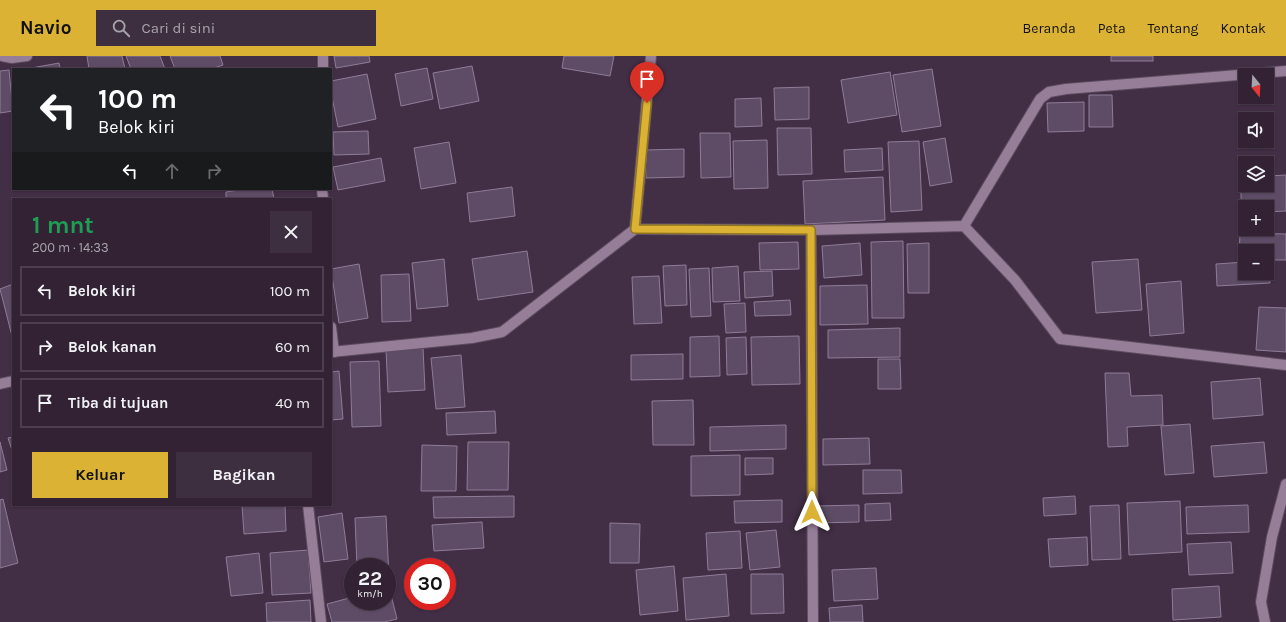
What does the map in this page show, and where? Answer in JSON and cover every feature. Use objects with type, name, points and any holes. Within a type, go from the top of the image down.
[{"type":"street","points":[[2,56],[12,58],[27,56]]},
{"type":"street","points":[[323,56],[323,68]]},
{"type":"street","points":[[635,229],[651,56]]},
{"type":"street","points":[[964,226],[1040,99],[1048,92],[1066,89],[1286,71]]},
{"type":"street","points":[[332,352],[472,338],[502,332],[635,229],[811,230],[964,226],[1015,280],[1060,339],[1286,365]]},
{"type":"street","points":[[811,230],[813,622]]},
{"type":"street","points":[[0,384],[12,381]]},
{"type":"street","points":[[1265,622],[1261,602],[1272,536],[1286,484]]},
{"type":"street","points":[[308,506],[321,622]]},
{"type":"building","points":[[87,56],[122,56],[125,68],[89,68]]},
{"type":"building","points":[[126,56],[160,56],[165,68],[131,68]]},
{"type":"building","points":[[170,56],[220,56],[223,65],[214,68],[175,68]]},
{"type":"building","points":[[334,56],[369,56],[370,62],[336,68]]},
{"type":"building","points":[[564,56],[614,56],[610,76],[562,68]]},
{"type":"building","points":[[1111,56],[1153,56],[1153,61],[1111,61]]},
{"type":"building","points":[[59,63],[60,68],[32,68]]},
{"type":"building","points":[[472,66],[479,101],[440,109],[433,73]]},
{"type":"building","points":[[427,68],[433,99],[401,106],[395,74]]},
{"type":"building","points":[[932,69],[941,126],[902,132],[893,75]]},
{"type":"building","points":[[9,70],[12,111],[0,113],[0,71]]},
{"type":"building","points":[[890,72],[897,115],[848,123],[841,80]]},
{"type":"building","points":[[367,74],[376,119],[338,127],[332,97],[332,81]]},
{"type":"building","points":[[809,87],[809,119],[775,120],[774,88]]},
{"type":"building","points":[[1089,95],[1112,95],[1113,127],[1089,127]]},
{"type":"building","points":[[761,98],[762,126],[735,127],[735,99]]},
{"type":"building","points":[[1084,102],[1084,131],[1048,132],[1047,103]]},
{"type":"building","points":[[777,128],[811,128],[812,174],[778,175]]},
{"type":"building","points":[[368,131],[369,154],[334,155],[333,132]]},
{"type":"building","points":[[700,133],[730,133],[731,177],[701,178]]},
{"type":"building","points":[[945,138],[952,182],[930,186],[923,142]]},
{"type":"building","points":[[767,140],[768,188],[734,189],[733,141]]},
{"type":"building","points":[[919,141],[922,210],[891,212],[888,142]]},
{"type":"building","points":[[449,142],[456,183],[421,189],[414,148]]},
{"type":"building","points":[[882,148],[883,170],[845,172],[844,150]]},
{"type":"building","points":[[684,149],[684,177],[646,178],[645,150]]},
{"type":"building","points":[[381,158],[385,181],[338,190],[333,167]]},
{"type":"building","points":[[1286,175],[1286,211],[1274,212],[1274,200],[1241,200],[1241,192],[1274,192],[1274,176]]},
{"type":"building","points":[[883,177],[885,220],[805,224],[803,181]]},
{"type":"building","points":[[512,187],[515,216],[470,222],[467,193]]},
{"type":"building","points":[[239,190],[272,190],[274,198],[226,198],[226,192]]},
{"type":"building","points":[[1274,234],[1286,234],[1286,260],[1274,260],[1274,244],[1240,244],[1240,236],[1274,236]]},
{"type":"building","points":[[903,241],[904,318],[872,318],[871,242]]},
{"type":"building","points":[[798,242],[799,269],[760,270],[759,243]]},
{"type":"building","points":[[860,243],[862,275],[824,278],[822,246]]},
{"type":"building","points":[[929,243],[929,293],[908,293],[907,244]]},
{"type":"building","points":[[527,251],[533,292],[478,300],[472,259]]},
{"type":"building","points":[[444,259],[448,306],[417,309],[412,263]]},
{"type":"building","points":[[1138,259],[1142,310],[1096,313],[1092,262]]},
{"type":"building","points":[[1238,262],[1238,280],[1270,280],[1270,283],[1217,286],[1216,264]]},
{"type":"building","points":[[359,264],[368,318],[339,323],[332,269]]},
{"type":"building","points":[[686,265],[687,305],[665,306],[663,266]]},
{"type":"building","points":[[738,266],[740,301],[713,302],[712,268]]},
{"type":"building","points":[[709,268],[711,316],[691,317],[689,269]]},
{"type":"building","points":[[772,271],[773,296],[745,298],[744,272]]},
{"type":"building","points":[[409,274],[411,321],[382,322],[381,275]]},
{"type":"building","points":[[659,276],[662,323],[634,324],[632,277]]},
{"type":"building","points":[[1181,281],[1184,333],[1150,336],[1146,284]]},
{"type":"building","points":[[12,284],[12,336],[0,289]]},
{"type":"building","points":[[867,285],[868,324],[820,325],[820,286]]},
{"type":"building","points":[[790,300],[791,315],[755,316],[754,302]]},
{"type":"building","points":[[745,303],[746,332],[726,333],[724,304]]},
{"type":"building","points":[[1259,307],[1286,308],[1286,352],[1256,350]]},
{"type":"building","points":[[900,328],[900,357],[828,358],[828,330]]},
{"type":"building","points":[[719,336],[720,376],[690,377],[690,337]]},
{"type":"building","points":[[799,336],[800,384],[752,385],[751,337]]},
{"type":"building","points":[[746,337],[747,374],[727,375],[726,338]]},
{"type":"building","points":[[423,348],[425,390],[388,392],[386,350]]},
{"type":"building","points":[[683,354],[683,379],[631,380],[631,355]]},
{"type":"building","points":[[461,355],[465,407],[436,409],[431,358]]},
{"type":"building","points":[[878,359],[900,359],[901,389],[878,389]]},
{"type":"building","points":[[379,361],[381,426],[352,427],[350,362]]},
{"type":"building","points":[[339,371],[343,419],[332,420],[332,372]]},
{"type":"building","points":[[1105,373],[1129,373],[1131,396],[1162,395],[1163,425],[1127,427],[1128,446],[1108,447]]},
{"type":"building","points":[[1260,378],[1263,415],[1213,419],[1211,382]]},
{"type":"building","points":[[693,400],[694,445],[653,445],[652,401]]},
{"type":"building","points":[[495,411],[496,433],[447,435],[446,413]]},
{"type":"building","points":[[1190,424],[1194,473],[1165,475],[1161,426]]},
{"type":"building","points":[[786,425],[786,449],[710,451],[710,427]]},
{"type":"building","points":[[12,437],[12,450],[8,438]]},
{"type":"building","points":[[869,438],[870,464],[823,465],[823,439]]},
{"type":"building","points":[[0,442],[7,470],[0,472]]},
{"type":"building","points":[[468,442],[509,442],[508,490],[467,490]]},
{"type":"building","points":[[1264,442],[1267,473],[1214,477],[1211,446]]},
{"type":"building","points":[[422,445],[457,446],[456,491],[421,491]]},
{"type":"building","points":[[740,455],[740,495],[691,496],[691,456]]},
{"type":"building","points":[[745,458],[773,458],[773,474],[745,475]]},
{"type":"building","points":[[863,470],[901,470],[902,493],[863,494]]},
{"type":"building","points":[[514,496],[514,517],[434,518],[433,497]]},
{"type":"building","points":[[1075,496],[1076,514],[1044,516],[1043,498]]},
{"type":"building","points":[[3,499],[18,563],[0,568],[0,500]]},
{"type":"building","points":[[782,500],[782,522],[735,523],[734,501]]},
{"type":"building","points":[[1180,501],[1182,552],[1129,555],[1127,503]]},
{"type":"building","points":[[890,503],[891,520],[865,521],[865,504]]},
{"type":"building","points":[[859,505],[859,522],[817,523],[817,506]]},
{"type":"building","points":[[1119,505],[1121,559],[1092,560],[1090,506]]},
{"type":"building","points":[[1248,505],[1249,532],[1187,534],[1186,507]]},
{"type":"building","points":[[242,506],[285,506],[286,531],[244,534]]},
{"type":"building","points":[[342,513],[348,558],[324,562],[318,517]]},
{"type":"building","points":[[386,516],[388,558],[357,558],[355,518]]},
{"type":"building","points":[[482,522],[484,548],[434,551],[432,525]]},
{"type":"building","points":[[610,523],[640,524],[639,563],[610,563]]},
{"type":"building","points":[[776,530],[780,567],[750,570],[746,533]]},
{"type":"building","points":[[740,531],[742,568],[708,570],[706,533]]},
{"type":"building","points":[[1087,537],[1088,565],[1050,567],[1048,539]]},
{"type":"building","points":[[1231,542],[1233,573],[1189,575],[1187,544]]},
{"type":"building","points":[[308,550],[311,593],[272,595],[270,553]]},
{"type":"building","points":[[259,553],[263,593],[231,596],[226,557]]},
{"type":"building","points":[[674,566],[678,611],[640,615],[636,570]]},
{"type":"building","points":[[876,568],[878,599],[834,601],[832,570]]},
{"type":"building","points":[[726,574],[729,616],[686,620],[683,578]]},
{"type":"building","points":[[751,574],[783,574],[784,613],[751,614]]},
{"type":"building","points":[[1219,586],[1221,617],[1173,620],[1172,589]]},
{"type":"building","points":[[344,599],[344,610],[395,610],[397,619],[384,622],[332,622],[327,604]]},
{"type":"building","points":[[310,600],[311,622],[267,622],[266,603]]},
{"type":"building","points":[[862,605],[863,622],[830,622],[829,608]]},
{"type":"route","points":[[647,103],[635,229],[811,230],[812,512]]}]
